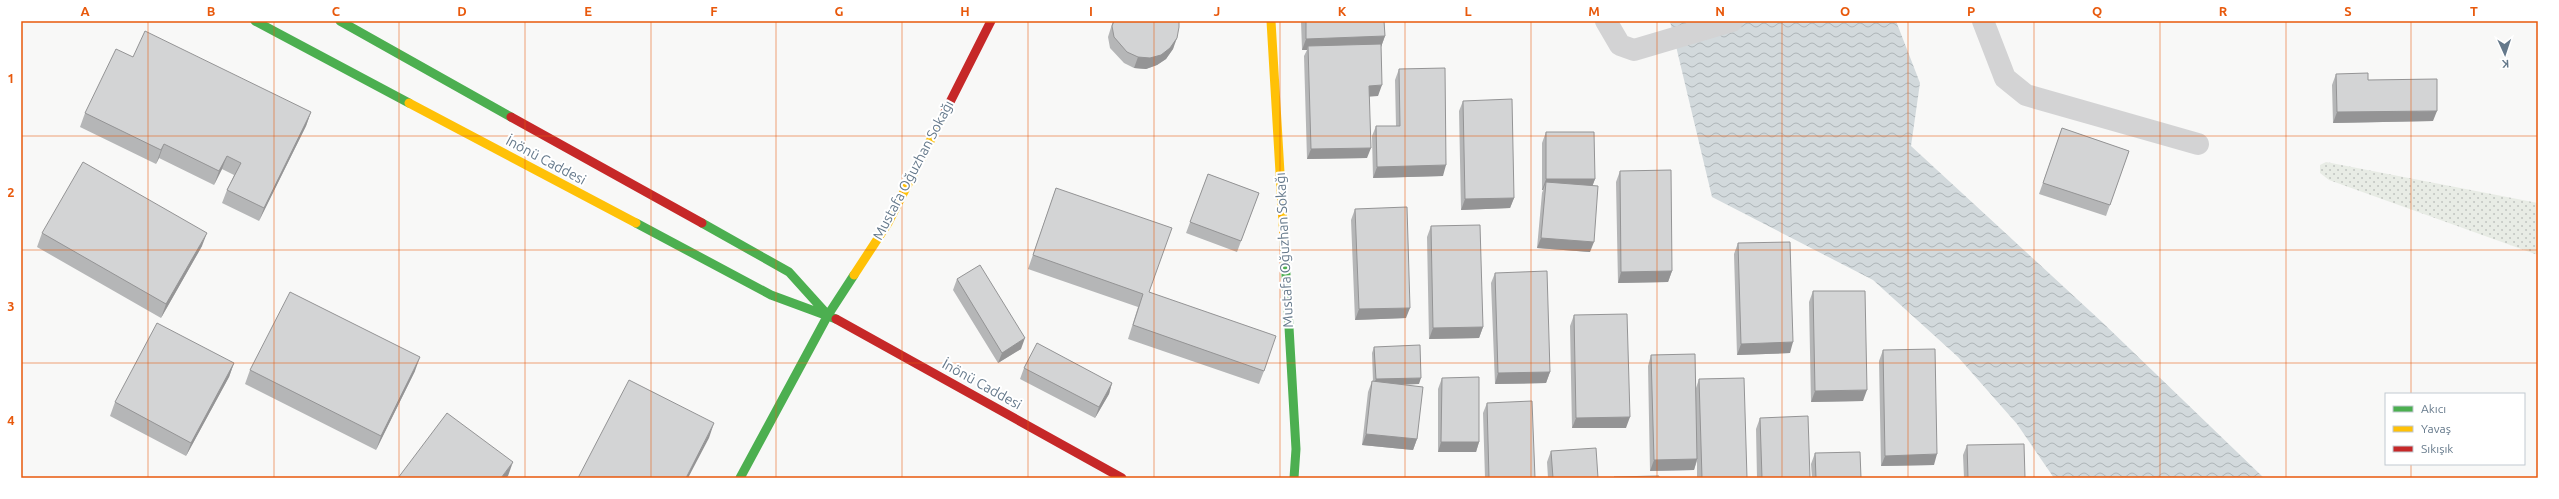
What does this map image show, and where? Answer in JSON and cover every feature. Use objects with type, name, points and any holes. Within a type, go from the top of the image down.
[{"type":"main road","name":"İnönü Caddesi","points":[[255,21],[771,295],[828,315],[1122,478]]},
{"type":"main road","name":"İnönü Caddesi","points":[[340,21],[788,272],[828,315]]},
{"type":"main road","name":"Mustafa Oğuzhan Sokağı","points":[[740,478],[828,315],[888,223],[991,21]]},
{"type":"main road","name":"Mustafa Oğuzhan Sokağı","points":[[1271,21],[1296,449],[1294,478]]},
{"type":"street","points":[[1606,21],[1620,45],[1634,50],[1732,21]]},
{"type":"street","points":[[1983,21],[2005,78],[2026,95],[2198,144]]},
{"type":"shaded area","points":[[2326,162],[2538,203],[2538,255],[2329,180],[2320,173],[2320,165]]},
{"type":"water","points":[[1670,21],[1896,21],[1920,83],[1911,146],[2103,323],[2264,478],[2054,478],[2017,424],[1958,357],[1873,280],[1712,197]]},
{"type":"building","points":[[1114,21],[1179,21],[1179,27],[1177,38],[1170,48],[1161,55],[1150,58],[1138,57],[1127,52],[1114,37],[1112,26]]},
{"type":"building","points":[[1306,21],[1384,21],[1385,36],[1306,39]]},
{"type":"building","points":[[145,31],[311,112],[264,208],[227,190],[241,163],[227,156],[219,171],[164,144],[161,150],[85,113],[116,49],[133,57]]},
{"type":"building","points":[[1381,44],[1382,85],[1369,86],[1371,148],[1311,149],[1308,46]]},
{"type":"building","points":[[1445,68],[1446,165],[1377,167],[1376,126],[1400,126],[1399,69]]},
{"type":"building","points":[[2368,73],[2368,80],[2437,79],[2437,111],[2337,112],[2336,74]]},
{"type":"building","points":[[1512,99],[1514,198],[1465,199],[1463,101]]},
{"type":"building","points":[[2062,128],[2129,151],[2110,205],[2043,183]]},
{"type":"building","points":[[1546,132],[1594,132],[1595,179],[1546,179]]},
{"type":"building","points":[[83,162],[207,233],[166,304],[42,233]]},
{"type":"building","points":[[1671,170],[1672,271],[1621,272],[1620,171]]},
{"type":"building","points":[[1208,174],[1259,193],[1241,241],[1190,222]]},
{"type":"building","points":[[1546,182],[1598,186],[1594,242],[1541,238]]},
{"type":"building","points":[[1056,188],[1172,228],[1149,292],[1276,336],[1264,371],[1133,325],[1143,294],[1033,255]]},
{"type":"building","points":[[1407,207],[1410,308],[1359,309],[1355,209]]},
{"type":"building","points":[[1480,225],[1483,327],[1433,328],[1431,226]]},
{"type":"building","points":[[1790,242],[1793,342],[1741,344],[1738,243]]},
{"type":"building","points":[[980,265],[1025,338],[1002,353],[957,279]]},
{"type":"building","points":[[1547,271],[1550,372],[1498,373],[1495,273]]},
{"type":"building","points":[[1813,291],[1865,291],[1867,390],[1815,391]]},
{"type":"building","points":[[290,292],[420,357],[381,436],[250,370]]},
{"type":"building","points":[[1627,314],[1630,417],[1576,418],[1574,315]]},
{"type":"building","points":[[157,323],[234,363],[191,443],[115,402]]},
{"type":"building","points":[[1037,343],[1112,383],[1099,407],[1024,368]]},
{"type":"building","points":[[1420,345],[1421,378],[1376,379],[1374,347]]},
{"type":"building","points":[[1935,349],[1937,454],[1885,456],[1883,350]]},
{"type":"building","points":[[1695,354],[1697,459],[1654,460],[1651,355]]},
{"type":"building","points":[[1479,377],[1479,442],[1441,442],[1442,378]]},
{"type":"building","points":[[1744,378],[1747,478],[1702,478],[1699,379]]},
{"type":"building","points":[[629,380],[714,423],[686,478],[578,478]]},
{"type":"building","points":[[1372,381],[1423,387],[1417,439],[1366,434]]},
{"type":"building","points":[[1532,401],[1535,478],[1489,478],[1487,403]]},
{"type":"building","points":[[447,413],[513,462],[501,478],[398,478]]},
{"type":"building","points":[[1808,416],[1810,478],[1762,478],[1760,418]]},
{"type":"building","points":[[2024,444],[2025,478],[1968,478],[1967,445]]},
{"type":"building","points":[[1596,448],[1598,478],[1553,478],[1551,451]]},
{"type":"building","points":[[1860,452],[1861,478],[1816,478],[1815,453]]},
{"type":"building","points":[[1659,476],[1659,478],[1614,478],[1614,477]]},
{"type":"traffic: fast","points":[[255,21],[409,103]]},
{"type":"traffic: fast","points":[[340,21],[511,117]]},
{"type":"traffic: fast","points":[[636,223],[771,295],[836,319]]},
{"type":"traffic: fast","points":[[702,223],[789,272],[826,313]]},
{"type":"traffic: fast","points":[[1284,240],[1296,449],[1294,478]]},
{"type":"traffic: fast","points":[[740,478],[828,315],[854,275]]},
{"type":"traffic: slow","points":[[1271,21],[1284,240]]},
{"type":"traffic: slow","points":[[409,103],[636,223]]},
{"type":"traffic: slow","points":[[854,275],[888,223],[945,112]]},
{"type":"traffic: jam","points":[[945,112],[991,21]]},
{"type":"traffic: jam","points":[[511,117],[702,223]]},
{"type":"traffic: jam","points":[[836,319],[1122,478]]}]
